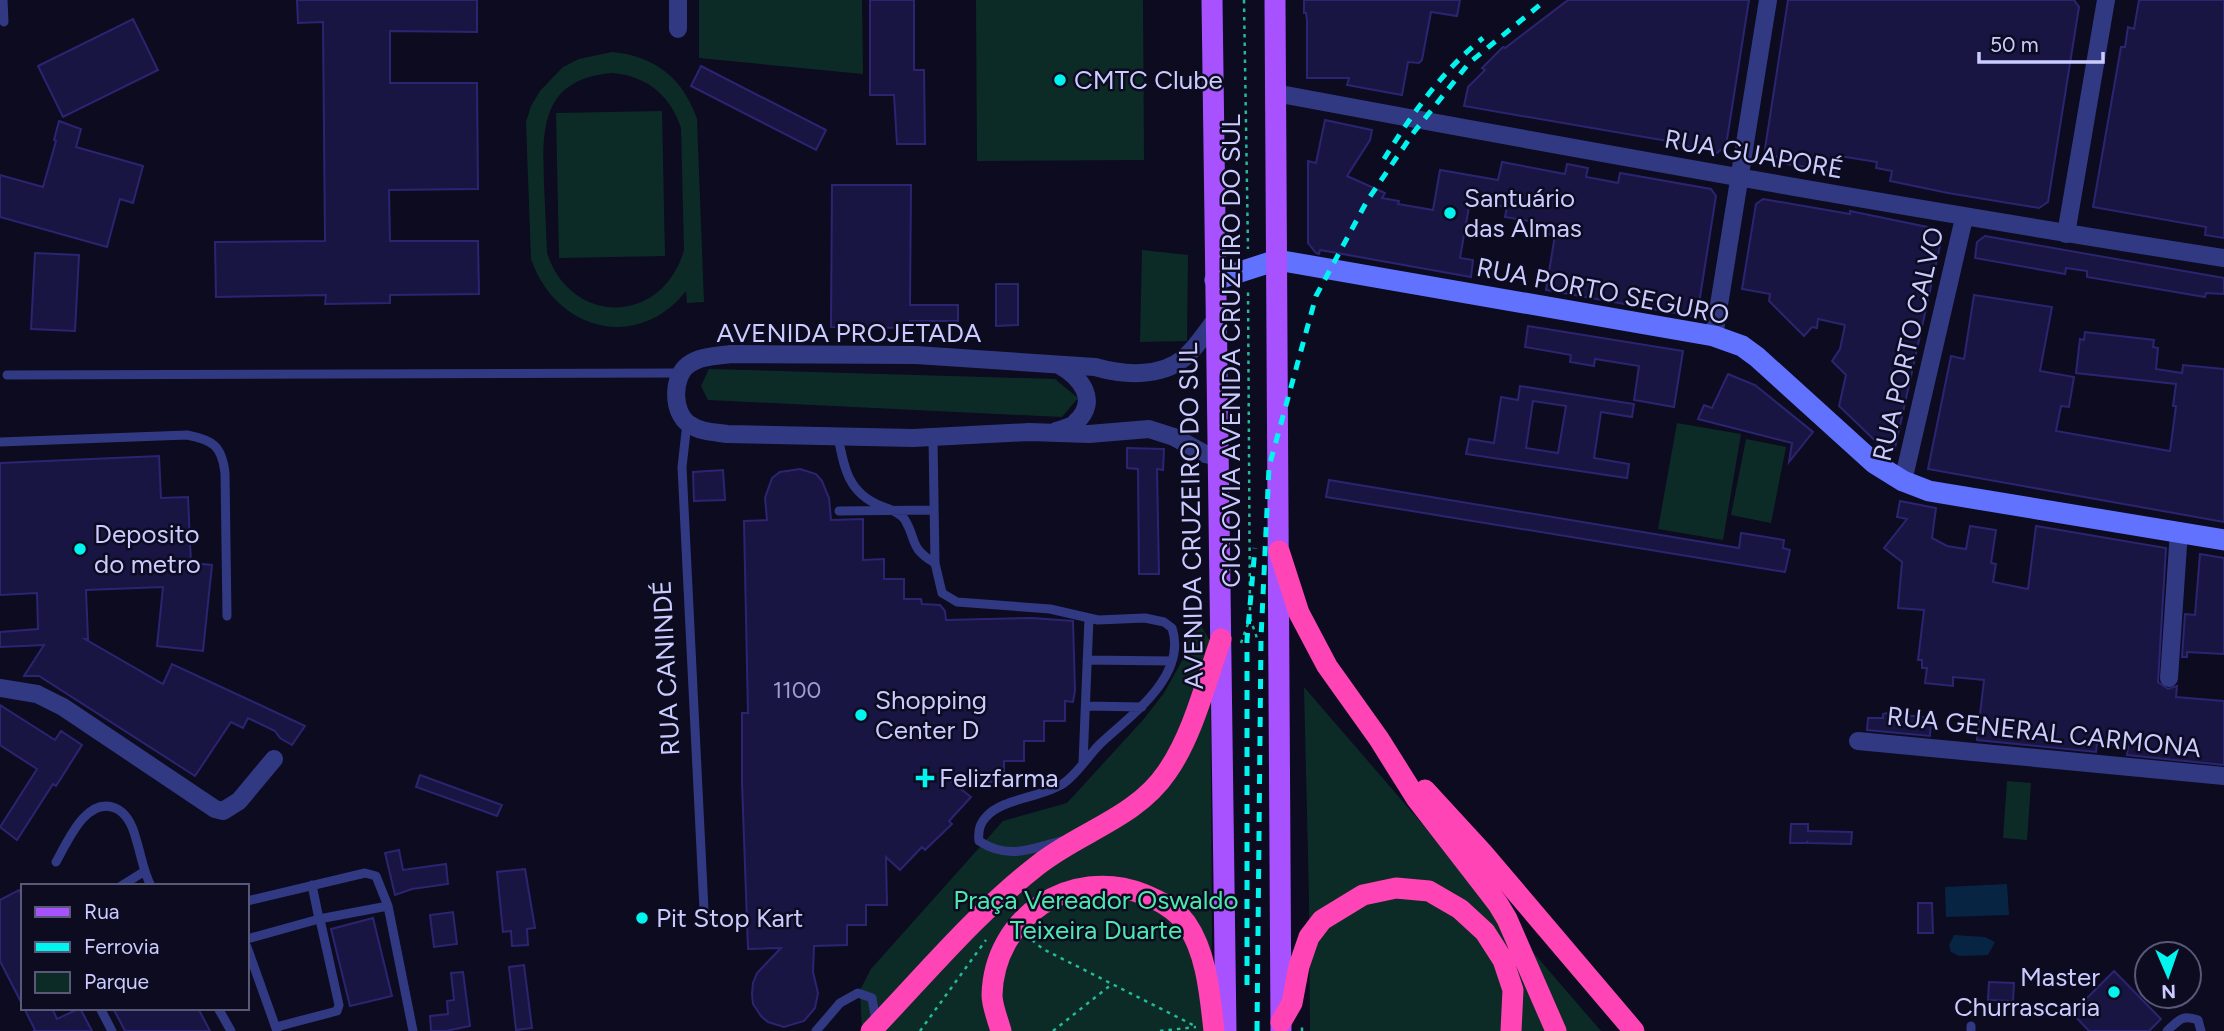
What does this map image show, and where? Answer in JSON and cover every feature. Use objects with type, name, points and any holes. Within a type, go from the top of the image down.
[{"type":"highway","points":[[1279,551],[1299,613],[1327,666],[1379,739],[1416,799],[1475,873],[1507,919],[1556,1031]]},
{"type":"highway","points":[[873,1028],[994,902],[1039,864],[1133,806],[1166,774],[1189,729],[1222,639]]},
{"type":"highway","points":[[1379,739],[1482,852],[1634,1031]]},
{"type":"highway","points":[[1001,1031],[992,998],[995,969],[1003,947],[1026,916],[1050,899],[1087,885],[1130,889],[1166,903],[1186,924],[1200,952],[1214,1031]]},
{"type":"highway","points":[[1281,1026],[1292,1003],[1298,966],[1309,937],[1322,920],[1363,895],[1395,888],[1429,891],[1460,909],[1485,932],[1503,960],[1513,990],[1511,1031]]},
{"type":"main road","name":"AVENIDA CRUZEIRO DO SUL","points":[[1212,0],[1226,1031]]},
{"type":"main road","points":[[1268,0],[1275,22]]},
{"type":"main road","points":[[1275,0],[1281,1026]]},
{"type":"street","points":[[678,0],[678,29]]},
{"type":"street","points":[[1714,336],[1768,0]]},
{"type":"street","points":[[2066,234],[2106,0]]},
{"type":"street","name":"RUA GUAPORÉ","points":[[1275,93],[1739,179],[1964,218],[2224,258]]},
{"type":"street","name":"RUA PORTO CALVO","points":[[1902,481],[1964,218]]},
{"type":"street","points":[[1215,281],[1277,260]]},
{"type":"street","name":"RUA PORTO SEGURO","points":[[1277,260],[1714,336],[1742,346],[1757,357],[1874,463],[1902,481],[1929,491],[2224,540]]},
{"type":"street","name":"AVENIDA PROJETADA","points":[[680,373],[690,363],[706,357],[760,353],[916,355],[1095,367],[1117,373],[1167,369],[1185,357],[1216,319]]},
{"type":"street","points":[[1053,432],[1076,423],[1086,407],[1087,394],[1080,381],[1058,364]]},
{"type":"street","points":[[680,373],[677,403],[687,423],[701,430],[727,435],[933,438],[1053,432],[1089,434],[1149,429],[1219,457]]},
{"type":"street","points":[[2169,678],[2179,531]]},
{"type":"street","points":[[0,688],[37,694],[63,706],[206,805],[223,811],[239,801],[274,759]]},
{"type":"street","name":"RUA GENERAL CARMONA","points":[[1858,741],[2224,776]]},
{"type":"lane","points":[[3,0],[4,22]]},
{"type":"lane","points":[[7,375],[680,373]]},
{"type":"lane","name":"RUA CANINDÉ","points":[[687,423],[682,467],[704,910]]},
{"type":"lane","points":[[0,442],[187,435],[205,438],[217,447],[224,460],[225,473],[227,616]]},
{"type":"lane","points":[[838,436],[843,464],[850,482],[867,501],[894,512],[905,520],[913,544],[923,556],[934,563]]},
{"type":"lane","points":[[933,438],[934,563],[942,593],[957,602],[1050,609],[1108,620],[1145,618],[1164,622],[1172,628],[1175,636],[1170,668],[1142,707],[1064,783],[1035,797],[1002,805],[986,817],[978,831],[979,841],[1001,852],[1021,851],[1089,833]]},
{"type":"lane","points":[[839,511],[934,510]]},
{"type":"lane","points":[[1083,763],[1089,618]]},
{"type":"lane","points":[[1087,660],[1171,661]]},
{"type":"lane","points":[[1086,706],[1142,707]]},
{"type":"lane","points":[[56,862],[78,824],[93,809],[107,806],[118,809],[127,818],[136,836],[150,884]]},
{"type":"lane","points":[[124,884],[145,871]]},
{"type":"lane","points":[[248,901],[371,873],[376,876],[388,906],[413,1031]]},
{"type":"lane","points":[[248,950],[277,1029],[337,1011],[339,1005],[312,885]]},
{"type":"lane","points":[[248,939],[319,919],[388,906]]},
{"type":"lane","points":[[816,1031],[840,1003],[858,993],[872,998],[873,1028]]},
{"type":"lane","points":[[101,1010],[112,1031]]},
{"type":"lane","points":[[219,1010],[231,1031]]},
{"type":"lane","points":[[2167,1031],[2179,1020],[2188,1017],[2198,1020],[2201,1031]]},
{"type":"path","name":"CICLOVIA AVENIDA CRUZEIRO DO SUL","points":[[1244,0],[1249,200],[1247,271],[1250,618]]},
{"type":"path","points":[[1017,927],[1043,949],[1196,1027],[1160,1031]]},
{"type":"path","points":[[920,1031],[993,933]]},
{"type":"path","points":[[1054,1031],[1112,984]]},
{"type":"green space","points":[[699,0],[862,0],[863,74],[699,58]]},
{"type":"green space","name":"CMTC Clube","points":[[976,0],[1143,0],[1144,160],[977,161]]},
{"type":"green space","points":[[612,52],[641,58],[654,64],[675,81],[691,105],[697,119],[704,302],[687,303],[686,291],[666,310],[644,322],[622,327],[599,325],[578,317],[558,303],[543,283],[531,259],[526,122],[540,91],[563,67],[579,59]],"holes":[[[612,73],[625,75],[656,89],[670,106],[681,128],[684,250],[673,275],[657,293],[638,303],[617,307],[595,304],[576,294],[559,277],[547,253],[544,143],[551,109],[559,96],[572,85],[589,77]]]},
{"type":"green space","points":[[662,111],[665,256],[559,258],[556,113]]},
{"type":"green space","points":[[1142,250],[1188,255],[1187,341],[1140,342]]},
{"type":"green space","points":[[709,369],[1055,379],[1078,398],[1062,417],[708,400],[701,386]]},
{"type":"green space","points":[[1677,423],[1741,434],[1723,540],[1658,529]]},
{"type":"green space","points":[[1746,439],[1786,447],[1771,523],[1731,515]]},
{"type":"green space","name":"Praça Vereador Oswaldo Teixeira Duarte","points":[[1192,610],[1210,641],[1210,1031],[862,1031],[860,990],[871,969],[1003,821],[1067,803],[1143,720],[1164,693],[1183,659]]},
{"type":"green space","points":[[1304,687],[1601,1031],[1310,1031]]},
{"type":"green space","points":[[2007,781],[2031,783],[2027,840],[2003,838]]},
{"type":"water","points":[[2007,884],[2009,915],[1946,917],[1945,887]]},
{"type":"water","points":[[1954,935],[1985,937],[1995,942],[1988,955],[1959,956],[1951,952],[1949,945]]},
{"type":"building","points":[[297,0],[477,0],[477,32],[390,31],[390,83],[477,83],[478,189],[389,190],[390,241],[478,241],[479,294],[390,295],[390,303],[325,304],[326,295],[216,297],[215,242],[325,241],[323,22],[298,23]]},
{"type":"building","points":[[870,0],[914,0],[914,70],[924,70],[925,144],[897,144],[894,95],[870,95]]},
{"type":"building","points":[[1304,0],[1460,0],[1457,16],[1431,12],[1422,60],[1419,63],[1408,62],[1402,95],[1347,85],[1349,78],[1307,78],[1307,21]]},
{"type":"building","points":[[1568,0],[1749,0],[1726,146],[1717,153],[1684,146],[1685,144],[1464,106],[1468,87],[1485,70],[1482,68],[1503,47]]},
{"type":"building","points":[[1788,0],[2074,0],[2079,7],[2048,202],[2039,208],[1890,181],[1892,171],[1876,168],[1877,162],[1840,156],[1837,172],[1787,164],[1778,156],[1771,159],[1764,155]]},
{"type":"building","points":[[2139,0],[2224,0],[2224,238],[2205,235],[2206,227],[2093,207],[2121,47],[2125,47],[2128,27],[2134,29]]},
{"type":"building","points":[[133,19],[158,70],[63,117],[38,66]]},
{"type":"building","points":[[701,66],[826,130],[816,150],[691,86]]},
{"type":"building","points":[[1325,120],[1372,130],[1370,140],[1347,176],[1385,193],[1382,198],[1399,201],[1398,204],[1433,210],[1440,170],[1498,180],[1502,162],[1565,174],[1567,164],[1588,168],[1586,177],[1618,183],[1620,173],[1711,189],[1716,196],[1698,310],[1691,316],[1546,290],[1555,235],[1545,234],[1547,224],[1505,217],[1507,207],[1470,201],[1460,258],[1473,260],[1471,277],[1320,250],[1319,254],[1316,253],[1308,243],[1308,161],[1316,163]]},
{"type":"building","points":[[59,121],[81,129],[76,147],[143,166],[133,203],[120,199],[107,247],[0,217],[0,175],[43,187]]},
{"type":"building","points":[[832,185],[911,185],[910,305],[958,305],[958,321],[910,321],[910,328],[831,327]]},
{"type":"building","points":[[1763,199],[1850,214],[1850,211],[1937,229],[1942,237],[1895,448],[1886,451],[1839,406],[1846,375],[1832,361],[1840,349],[1845,325],[1818,319],[1817,328],[1812,327],[1804,336],[1769,301],[1770,294],[1742,289],[1756,204]]},
{"type":"building","points":[[1985,236],[2224,278],[2224,294],[2206,293],[2205,297],[2087,277],[2087,271],[2066,268],[2065,274],[1975,258],[1977,242]]},
{"type":"building","points":[[35,253],[79,255],[75,331],[31,329]]},
{"type":"building","points":[[996,284],[1018,284],[1018,325],[996,326]]},
{"type":"building","points":[[1974,295],[2052,307],[2040,371],[2074,377],[2069,407],[2061,406],[2056,431],[2170,451],[2176,384],[2076,373],[2080,339],[2084,340],[2085,332],[2154,340],[2153,347],[2158,348],[2156,369],[2182,373],[2183,365],[2224,369],[2224,522],[1928,469],[1951,356],[1964,359]]},
{"type":"building","points":[[1528,326],[1683,351],[1674,407],[1634,400],[1639,366],[1595,359],[1594,366],[1570,362],[1571,355],[1525,347]]},
{"type":"building","points":[[1728,374],[1755,385],[1813,432],[1789,462],[1792,443],[1698,419],[1704,405],[1712,408]]},
{"type":"building","points":[[1520,386],[1634,404],[1632,417],[1601,412],[1594,458],[1629,464],[1627,478],[1466,454],[1469,439],[1494,443],[1501,397],[1518,400]],"holes":[[[1533,401],[1566,406],[1558,453],[1526,448]]]},
{"type":"building","points":[[1127,448],[1164,449],[1163,470],[1157,469],[1159,574],[1139,574],[1138,469],[1127,468]]},
{"type":"building","points":[[159,456],[161,498],[188,497],[191,563],[212,565],[203,651],[157,646],[163,587],[86,590],[88,639],[85,639],[163,684],[172,664],[305,726],[292,745],[280,738],[275,731],[248,718],[243,728],[231,722],[195,776],[39,676],[24,676],[44,645],[0,647],[0,632],[38,629],[37,593],[0,595],[0,463]]},
{"type":"building","points":[[800,469],[816,474],[822,481],[829,498],[831,520],[863,519],[863,560],[884,559],[884,579],[904,579],[904,599],[921,599],[922,604],[940,605],[945,611],[946,620],[1032,618],[1073,621],[1075,691],[1073,702],[1065,701],[1065,721],[1044,721],[1044,741],[1024,741],[1024,761],[1004,761],[1004,782],[952,782],[971,797],[949,821],[952,824],[925,850],[922,847],[900,870],[886,857],[887,905],[866,905],[866,925],[847,925],[847,945],[814,946],[813,972],[818,993],[815,1008],[804,1021],[784,1027],[768,1022],[761,1016],[753,1004],[752,994],[757,973],[781,948],[748,949],[742,783],[742,713],[748,713],[744,521],[767,520],[765,498],[772,478],[780,472]]},
{"type":"building","points":[[723,470],[725,500],[694,501],[693,472]]},
{"type":"building","points":[[1329,480],[1739,548],[1741,533],[1784,540],[1783,548],[1790,550],[1785,572],[1326,497]]},
{"type":"building","points":[[1900,501],[1936,508],[1932,538],[1947,546],[1966,549],[1970,526],[1996,530],[1991,563],[1996,564],[1993,582],[2028,589],[2036,526],[2166,548],[2158,682],[2168,689],[2177,686],[2176,697],[2224,701],[2224,765],[2127,755],[2128,747],[2097,743],[2096,752],[1977,740],[1984,680],[1953,677],[1953,686],[1925,683],[1927,668],[1922,668],[1922,660],[1918,660],[1924,610],[1898,608],[1902,562],[1884,548],[1907,519],[1897,517]]},
{"type":"building","points":[[2200,554],[2224,558],[2224,654],[2187,652],[2187,657],[2182,657],[2185,614],[2195,615]]},
{"type":"building","points":[[0,705],[55,740],[61,731],[82,745],[17,840],[0,827],[37,769],[0,745]]},
{"type":"building","points":[[1883,714],[1931,718],[1930,736],[1867,730],[1868,718],[1883,718]]},
{"type":"building","points":[[420,775],[502,805],[497,816],[416,787]]},
{"type":"building","points":[[1791,824],[1808,824],[1808,831],[1852,832],[1851,844],[1807,841],[1790,843]]},
{"type":"building","points":[[399,850],[403,870],[446,864],[448,884],[412,889],[395,895],[385,853]]},
{"type":"building","points":[[525,869],[535,928],[527,929],[528,945],[512,946],[511,931],[503,932],[497,872]]},
{"type":"building","points":[[19,890],[21,894],[21,1002],[0,961],[0,900]]},
{"type":"building","points":[[1918,903],[1932,903],[1933,933],[1918,933]]},
{"type":"building","points":[[453,912],[457,944],[434,947],[430,915]]},
{"type":"building","points":[[373,918],[392,996],[350,1006],[331,929]]},
{"type":"building","points":[[524,965],[532,1028],[516,1030],[509,967]]},
{"type":"building","name":"Master Churrascaria","points":[[2114,971],[2133,990],[2133,1010],[2152,1010],[2161,1019],[2149,1031],[2089,1031],[2072,1013]]},
{"type":"building","points":[[463,972],[470,1026],[431,1031],[430,1016],[448,1014],[447,1001],[454,1000],[451,973]]},
{"type":"building","points":[[1989,982],[2014,983],[2013,1001],[1988,1000]]},
{"type":"building","points":[[25,1010],[53,1010],[57,1019],[81,1010],[92,1031],[33,1031],[35,1030]]},
{"type":"building","points":[[114,1010],[199,1010],[210,1031],[125,1031]]},
{"type":"railway","points":[[1257,1031],[1261,638],[1269,467],[1316,296],[1367,201],[1414,132],[1469,63],[1546,0]]},
{"type":"railway","points":[[1384,159],[1429,94],[1454,64],[1483,38]]},
{"type":"railway","points":[[1247,985],[1247,640],[1255,548]]},
{"type":"place","name":"CMTC Clube","points":[[1060,80]]},
{"type":"place","name":"Santuário das Almas","points":[[1450,213]]},
{"type":"place","name":"Deposito do metro","points":[[80,549]]},
{"type":"place","name":"Shopping Center D","points":[[861,715]]},
{"type":"place","name":"Felizfarma","points":[[925,778]]},
{"type":"place","name":"Pit Stop Kart","points":[[642,918]]},
{"type":"place","name":"Master Churrascaria","points":[[2114,992]]}]
